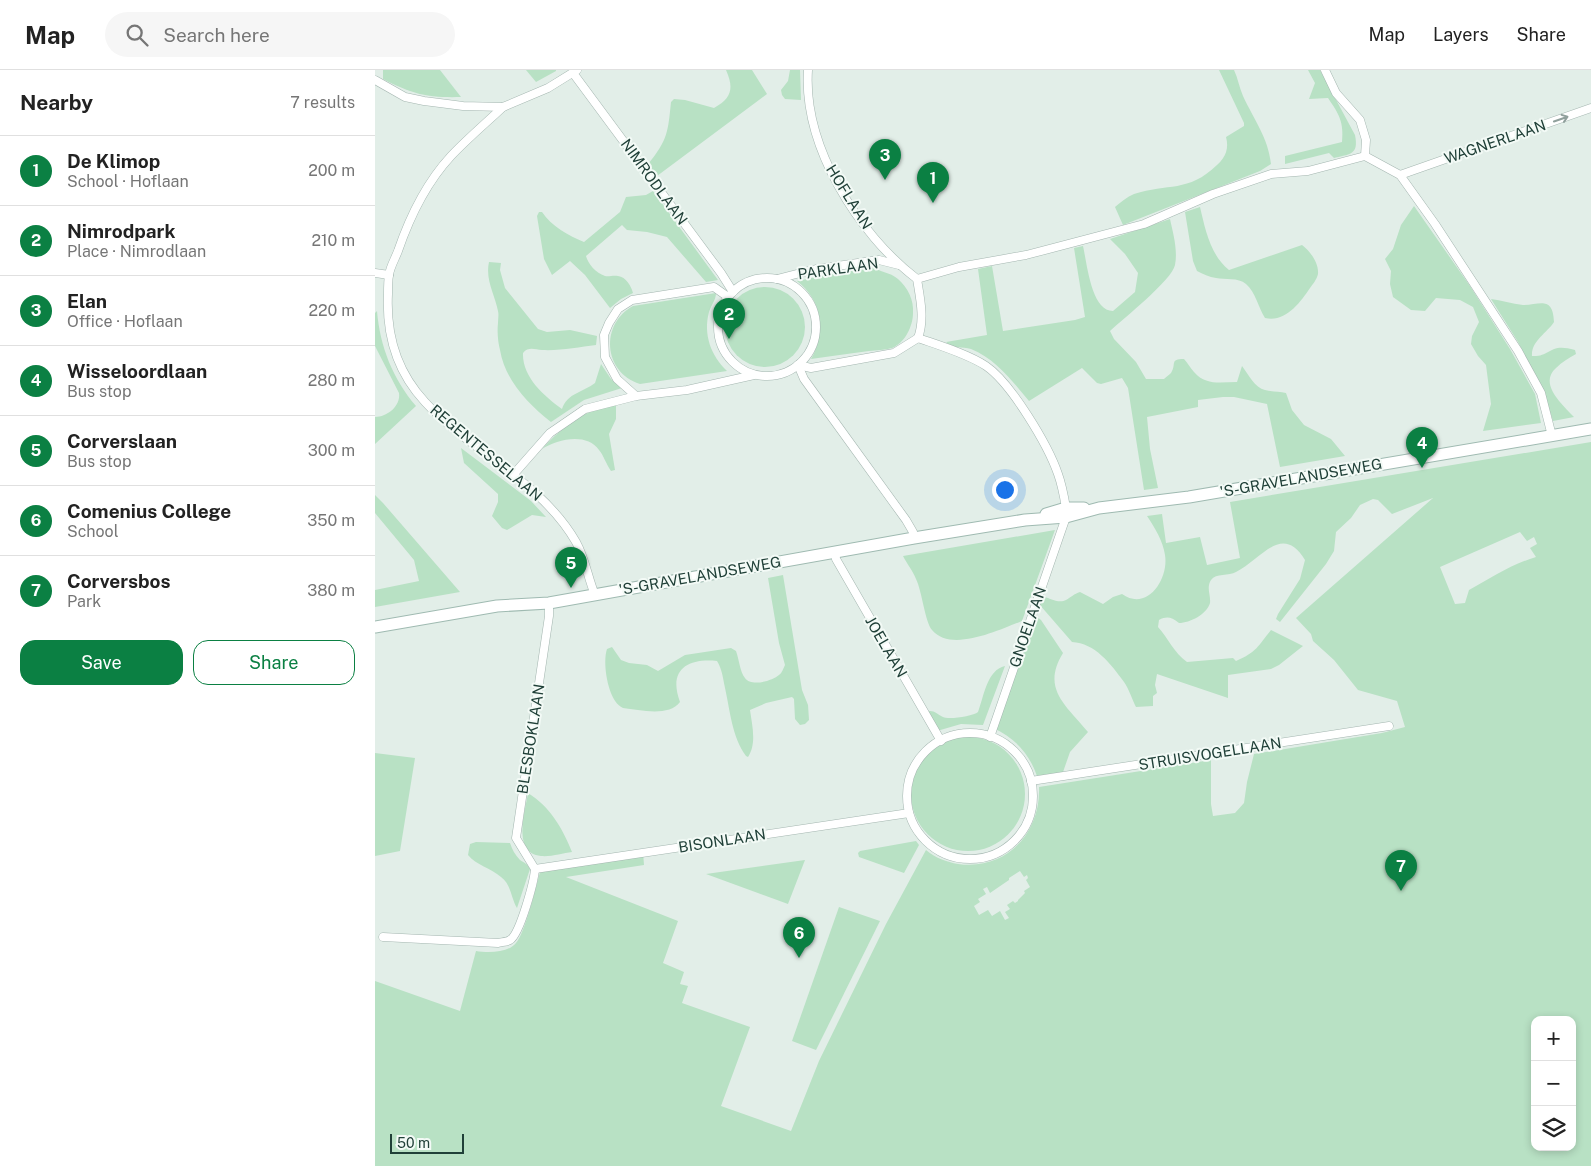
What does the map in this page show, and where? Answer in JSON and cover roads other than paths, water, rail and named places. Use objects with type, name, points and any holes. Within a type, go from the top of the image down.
[{"type":"street","name":"HOFLAAN","points":[[808,70],[807,86],[812,120],[821,151],[864,226],[899,265],[917,279]]},
{"type":"street","points":[[1325,70],[1336,92],[1361,120],[1366,140],[1365,156]]},
{"type":"street","points":[[375,80],[405,97],[463,106],[503,107],[548,88],[575,72]]},
{"type":"street","name":"NIMRODLAAN","points":[[575,72],[721,273],[730,294]]},
{"type":"street","name":"REGENTESSELAAN","points":[[503,107],[451,156],[427,188],[409,219],[389,275],[388,305],[390,333],[395,353],[403,372],[424,401],[452,428],[542,500],[561,520],[577,543],[595,595]]},
{"type":"street","name":"WAGNERLAAN","points":[[1399,175],[1591,108]]},
{"type":"street","points":[[798,365],[811,368],[895,353],[918,338],[921,330],[921,314],[917,279],[959,267],[1026,255],[1144,224],[1213,194],[1271,174],[1308,171],[1365,156],[1399,175],[1435,224],[1517,351],[1541,393],[1551,436]]},
{"type":"street","name":"PARKLAAN","points":[[777,279],[816,269],[879,260],[899,265]]},
{"type":"street","points":[[375,273],[389,275]]},
{"type":"street","points":[[761,278],[777,279],[794,286],[807,298],[815,315],[816,333],[810,351],[798,365],[773,376],[754,374],[739,368],[728,357],[720,343],[718,327],[721,311],[730,294],[746,283],[761,278]]},
{"type":"street","points":[[635,396],[617,379],[605,357],[604,335],[618,309],[632,300],[714,287],[730,294]]},
{"type":"street","points":[[918,338],[986,366],[1010,388],[1046,448],[1058,473],[1066,512]]},
{"type":"street","points":[[798,365],[804,379],[906,520],[913,532],[914,538]]},
{"type":"street","points":[[513,475],[550,434],[585,409],[635,396],[687,390],[754,374]]},
{"type":"street","name":"'S-GRAVELANDSEWEG","points":[[375,627],[497,606],[549,603],[835,551],[1066,512],[1217,493],[1591,429]]},
{"type":"street","name":"GNOELAAN","points":[[990,737],[1066,512]]},
{"type":"street","name":"JOELAAN","points":[[835,551],[836,559],[941,741]]},
{"type":"street","name":"BLESBOKLAAN","points":[[535,869],[516,838],[548,625],[549,603]]},
{"type":"street","name":"STRUISVOGELLAAN","points":[[1031,781],[1389,726]]},
{"type":"street","points":[[973,734],[990,737],[1004,744],[1016,754],[1025,767],[1031,781],[1033,799],[1030,816],[1022,832],[1010,845],[995,854],[978,859],[961,859],[944,854],[929,844],[915,827],[909,813],[907,792],[912,771],[924,754],[941,741],[957,735],[973,734]]},
{"type":"street","name":"BISONLAAN","points":[[535,869],[909,813]]},
{"type":"street","points":[[383,938],[498,942],[510,940],[517,931],[534,881],[535,869]]},
{"type":"place","name":"Elan","points":[[885,180]]},
{"type":"place","name":"De Klimop","points":[[933,203]]},
{"type":"place","name":"Nimrodpark","points":[[729,339]]},
{"type":"place","name":"Wisseloordlaan","points":[[1422,468]]},
{"type":"place","name":"Corverslaan","points":[[571,588]]},
{"type":"place","name":"Corversbos","points":[[1401,891]]},
{"type":"place","name":"Comenius College","points":[[799,958]]}]
